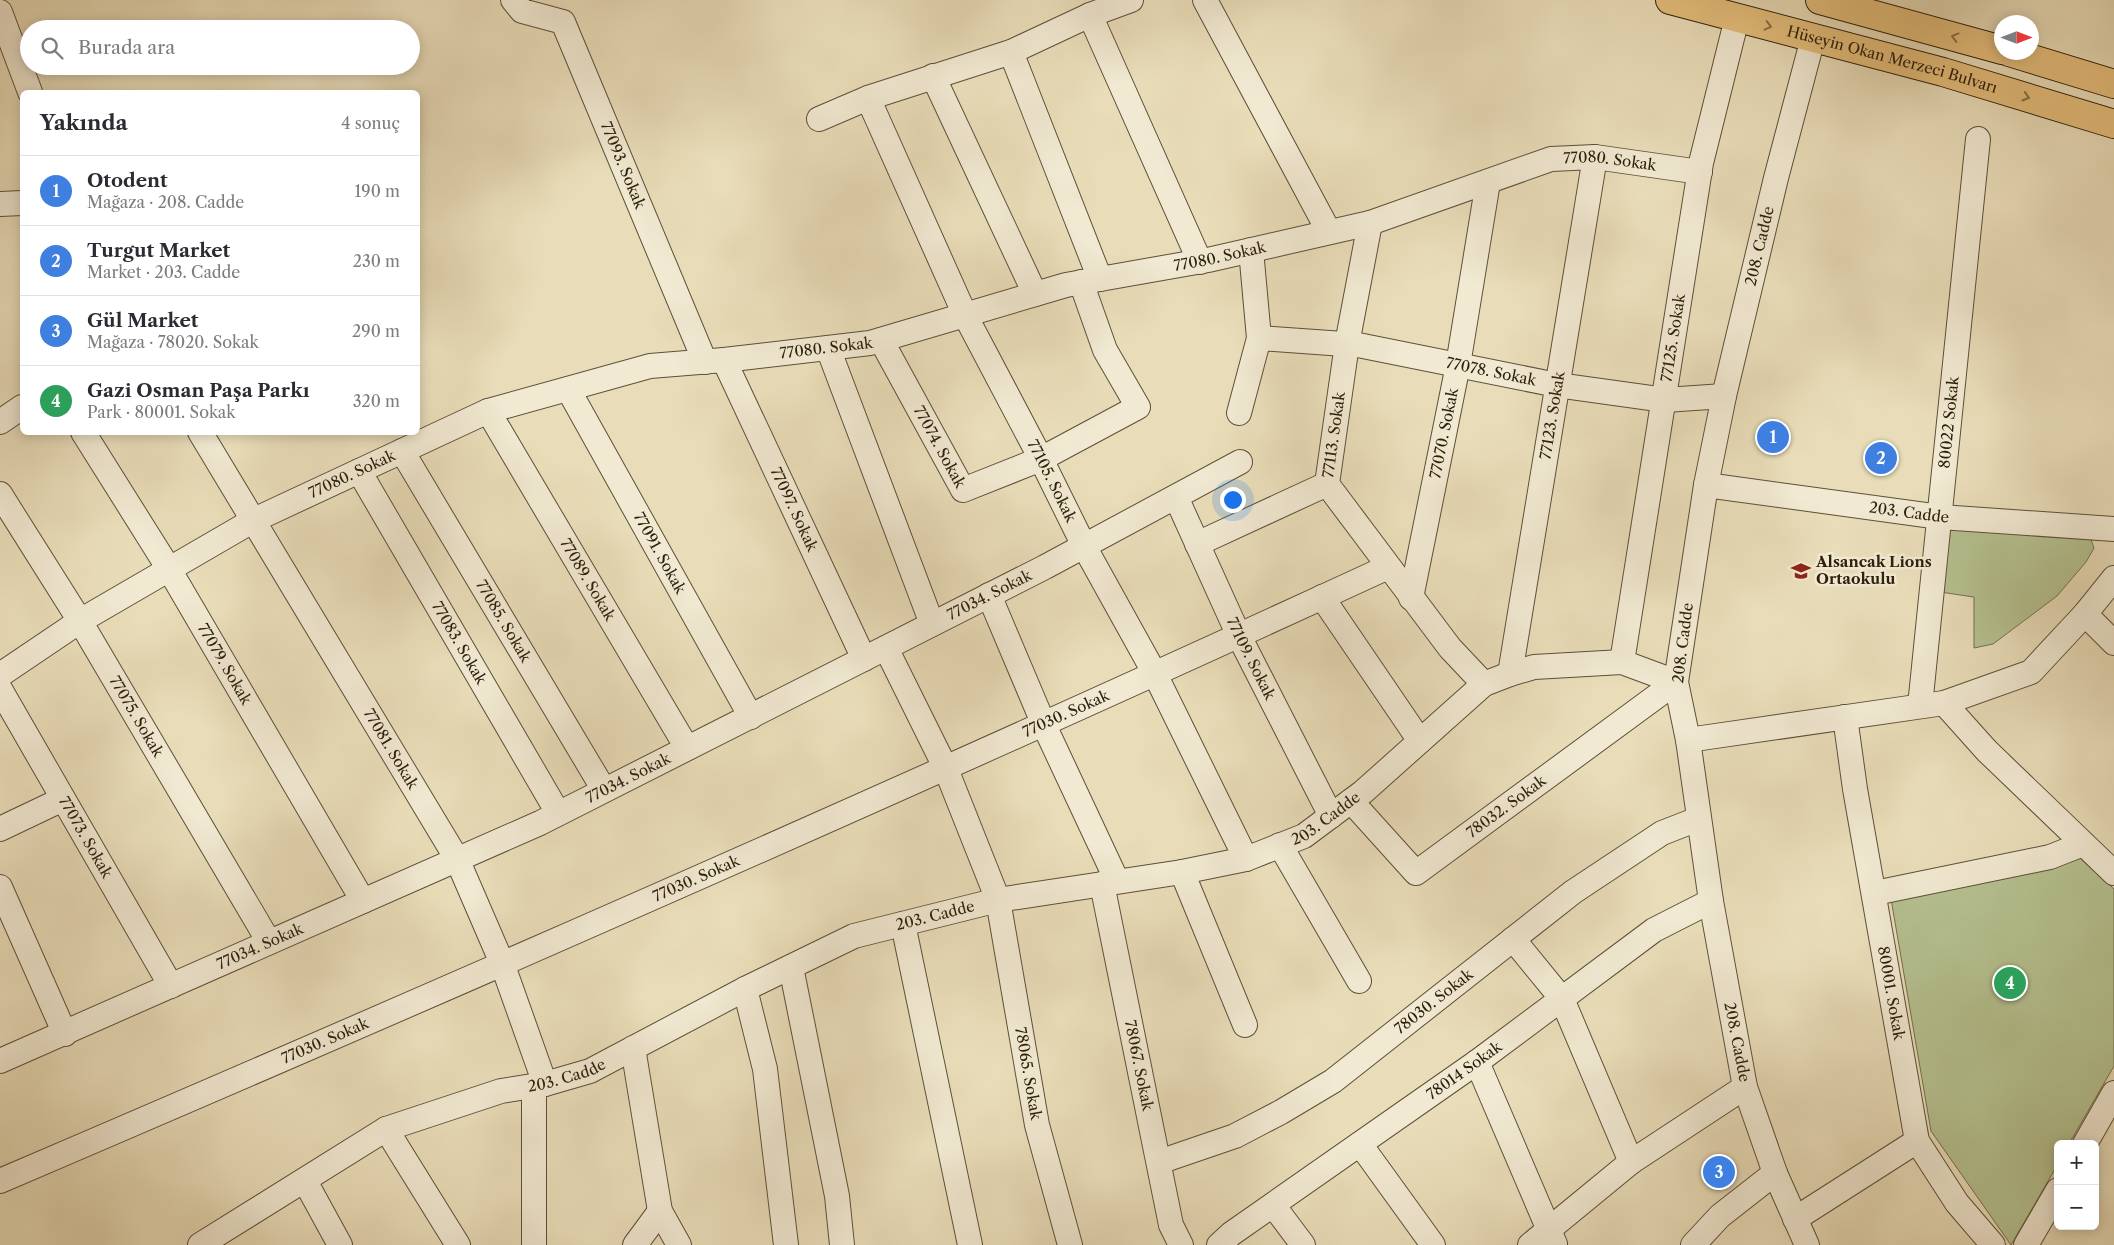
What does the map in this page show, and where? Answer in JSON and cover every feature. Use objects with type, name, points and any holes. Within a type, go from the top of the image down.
[{"type":"main road","name":"Hüseyin Okan Merzeci Bulvarı","points":[[1670,0],[1944,72],[2114,124]]},
{"type":"main road","points":[[1820,0],[1994,48]]},
{"type":"main road","points":[[2035,60],[2114,84]]},
{"type":"street","name":"77093. Sokak","points":[[513,0],[522,11],[563,22],[715,361]]},
{"type":"street","points":[[819,119],[868,98],[1011,52],[1090,15],[1131,0]]},
{"type":"street","points":[[1205,0],[1329,232]]},
{"type":"street","points":[[0,12],[20,65]]},
{"type":"street","points":[[1090,15],[1200,262]]},
{"type":"street","name":"77125. Sokak","points":[[1622,662],[1700,172],[1737,18]]},
{"type":"street","name":"208. Cadde","points":[[1807,1245],[1775,1173],[1746,1087],[1711,900],[1688,740],[1676,682],[1706,485],[1724,396],[1776,178],[1813,38]]},
{"type":"street","points":[[1011,52],[1090,281]]},
{"type":"street","points":[[24,75],[29,90]]},
{"type":"street","points":[[933,76],[1035,294]]},
{"type":"street","name":"77105. Sokak","points":[[868,98],[965,315],[1041,459],[1084,546],[1155,674],[1246,859]]},
{"type":"street","name":"80022 Sokak","points":[[1920,706],[1978,139]]},
{"type":"street","name":"77080. Sokak","points":[[0,675],[80,621],[254,520],[488,411],[650,366],[715,361],[881,340],[1035,294],[1090,281],[1200,262],[1370,223],[1551,159],[1595,156],[1700,172]]},
{"type":"street","name":"77123. Sokak","points":[[1510,674],[1595,156]]},
{"type":"street","name":"77070. Sokak","points":[[1411,598],[1458,365],[1488,182]]},
{"type":"street","points":[[0,204],[20,203]]},
{"type":"street","name":"77113. Sokak","points":[[1370,223],[1347,344],[1327,484],[1450,648],[1484,684]]},
{"type":"street","points":[[1239,413],[1259,338],[1251,250]]},
{"type":"street","name":"77074. Sokak","points":[[881,340],[963,490],[1041,459],[1138,407],[1105,350],[1090,281]]},
{"type":"street","name":"77078. Sokak","points":[[1259,338],[1347,344],[1557,385],[1665,400],[1724,396]]},
{"type":"street","points":[[828,348],[932,624]]},
{"type":"street","name":"77097. Sokak","points":[[715,361],[864,659]]},
{"type":"street","name":"77091. Sokak","points":[[568,389],[751,717]]},
{"type":"street","points":[[0,422],[20,408]]},
{"type":"street","name":"77089. Sokak","points":[[488,411],[687,748]]},
{"type":"street","name":"77079. Sokak","points":[[84,435],[169,569],[363,900]]},
{"type":"street","name":"77081. Sokak","points":[[202,435],[457,859],[502,963],[540,1085],[534,1245]]},
{"type":"street","name":"77085. Sokak","points":[[402,451],[604,790]]},
{"type":"street","name":"77034. Sokak","points":[[0,1062],[558,813],[989,595],[1240,462]]},
{"type":"street","name":"77083. Sokak","points":[[359,471],[558,813]]},
{"type":"street","points":[[1197,544],[1327,484]]},
{"type":"street","name":"203. Cadde","points":[[1706,485],[1940,517],[2114,528]]},
{"type":"street","name":"77075. Sokak","points":[[0,494],[80,621],[269,942]]},
{"type":"street","name":"77109. Sokak","points":[[1176,497],[1239,636],[1330,816]]},
{"type":"street","name":"77030. Sokak","points":[[0,1181],[946,769],[1388,567]]},
{"type":"street","points":[[1688,740],[1944,703],[2031,672],[2085,614],[2114,578]]},
{"type":"street","name":"78067. Sokak","points":[[989,595],[1110,883],[1171,1225],[1181,1245]]},
{"type":"street","points":[[1322,597],[1420,741]]},
{"type":"street","points":[[2085,614],[2114,642]]},
{"type":"street","points":[[886,648],[946,769],[998,900]]},
{"type":"street","name":"203. Cadde","points":[[200,1245],[386,1129],[501,1091],[540,1085],[590,1071],[745,989],[854,936],[998,900],[1182,872],[1246,859],[1304,836],[1351,801],[1484,684],[1510,674],[1534,667],[1622,662],[1676,682]]},
{"type":"street","name":"78032. Sokak","points":[[1351,801],[1416,873],[1676,682]]},
{"type":"street","name":"77073. Sokak","points":[[0,689],[171,986]]},
{"type":"street","points":[[1944,703],[1987,751],[2114,873]]},
{"type":"street","name":"80001. Sokak","points":[[1845,717],[1855,789],[1875,893],[1917,1142],[1957,1203],[1993,1245]]},
{"type":"street","points":[[0,829],[63,798]]},
{"type":"street","name":"78030. Sokak","points":[[1159,1162],[1235,1136],[1281,1112],[1333,1081],[1573,892],[1662,833],[1698,819]]},
{"type":"street","points":[[1875,893],[2050,857],[2083,844]]},
{"type":"street","points":[[1280,845],[1359,981]]},
{"type":"street","points":[[1182,872],[1245,1025]]},
{"type":"street","points":[[0,887],[65,1034]]},
{"type":"street","name":"78065. Sokak","points":[[998,900],[1037,1126],[1070,1245]]},
{"type":"street","name":"78014 Sokak","points":[[1219,1245],[1477,1062],[1654,930],[1711,900]]},
{"type":"street","points":[[903,924],[970,1245]]},
{"type":"street","points":[[1513,939],[1562,999],[1631,1162]]},
{"type":"street","points":[[791,966],[836,1196],[842,1245]]},
{"type":"street","points":[[745,989],[765,1069],[786,1245]]},
{"type":"street","points":[[633,1048],[660,1211],[680,1245]]},
{"type":"street","points":[[1477,1062],[1553,1237]]},
{"type":"street","points":[[1530,1245],[1553,1237],[1631,1162],[1746,1087]]},
{"type":"street","points":[[2087,1140],[2114,1093]]},
{"type":"street","points":[[386,1129],[458,1245]]},
{"type":"street","points":[[1796,1219],[1917,1142]]},
{"type":"street","points":[[1360,1144],[1433,1245]]},
{"type":"street","points":[[1693,1245],[1720,1216],[1775,1173]]},
{"type":"street","points":[[305,1181],[340,1245]]},
{"type":"street","points":[[2026,1245],[2054,1197]]},
{"type":"street","points":[[1273,1205],[1303,1245]]},
{"type":"street","points":[[635,1245],[660,1211]]},
{"type":"green space","points":[[1945,523],[2090,537],[2094,548],[2086,562],[2057,596],[1993,644],[1974,648],[1974,597],[1940,592]]},
{"type":"green space","points":[[2079,857],[2114,889],[2114,1066],[2071,1140],[2054,1140],[2054,1171],[2011,1245],[1931,1131],[1891,899]]},
{"type":"place","name":"Otodent","points":[[1773,437]]},
{"type":"place","name":"Turgut Market","points":[[1881,458]]},
{"type":"place","name":"Alsancak Lions Ortaokulu","points":[[1801,571]]},
{"type":"place","name":"Gazi Osman Paşa Parkı","points":[[2010,983]]},
{"type":"place","name":"Gül Market","points":[[1719,1172]]}]
